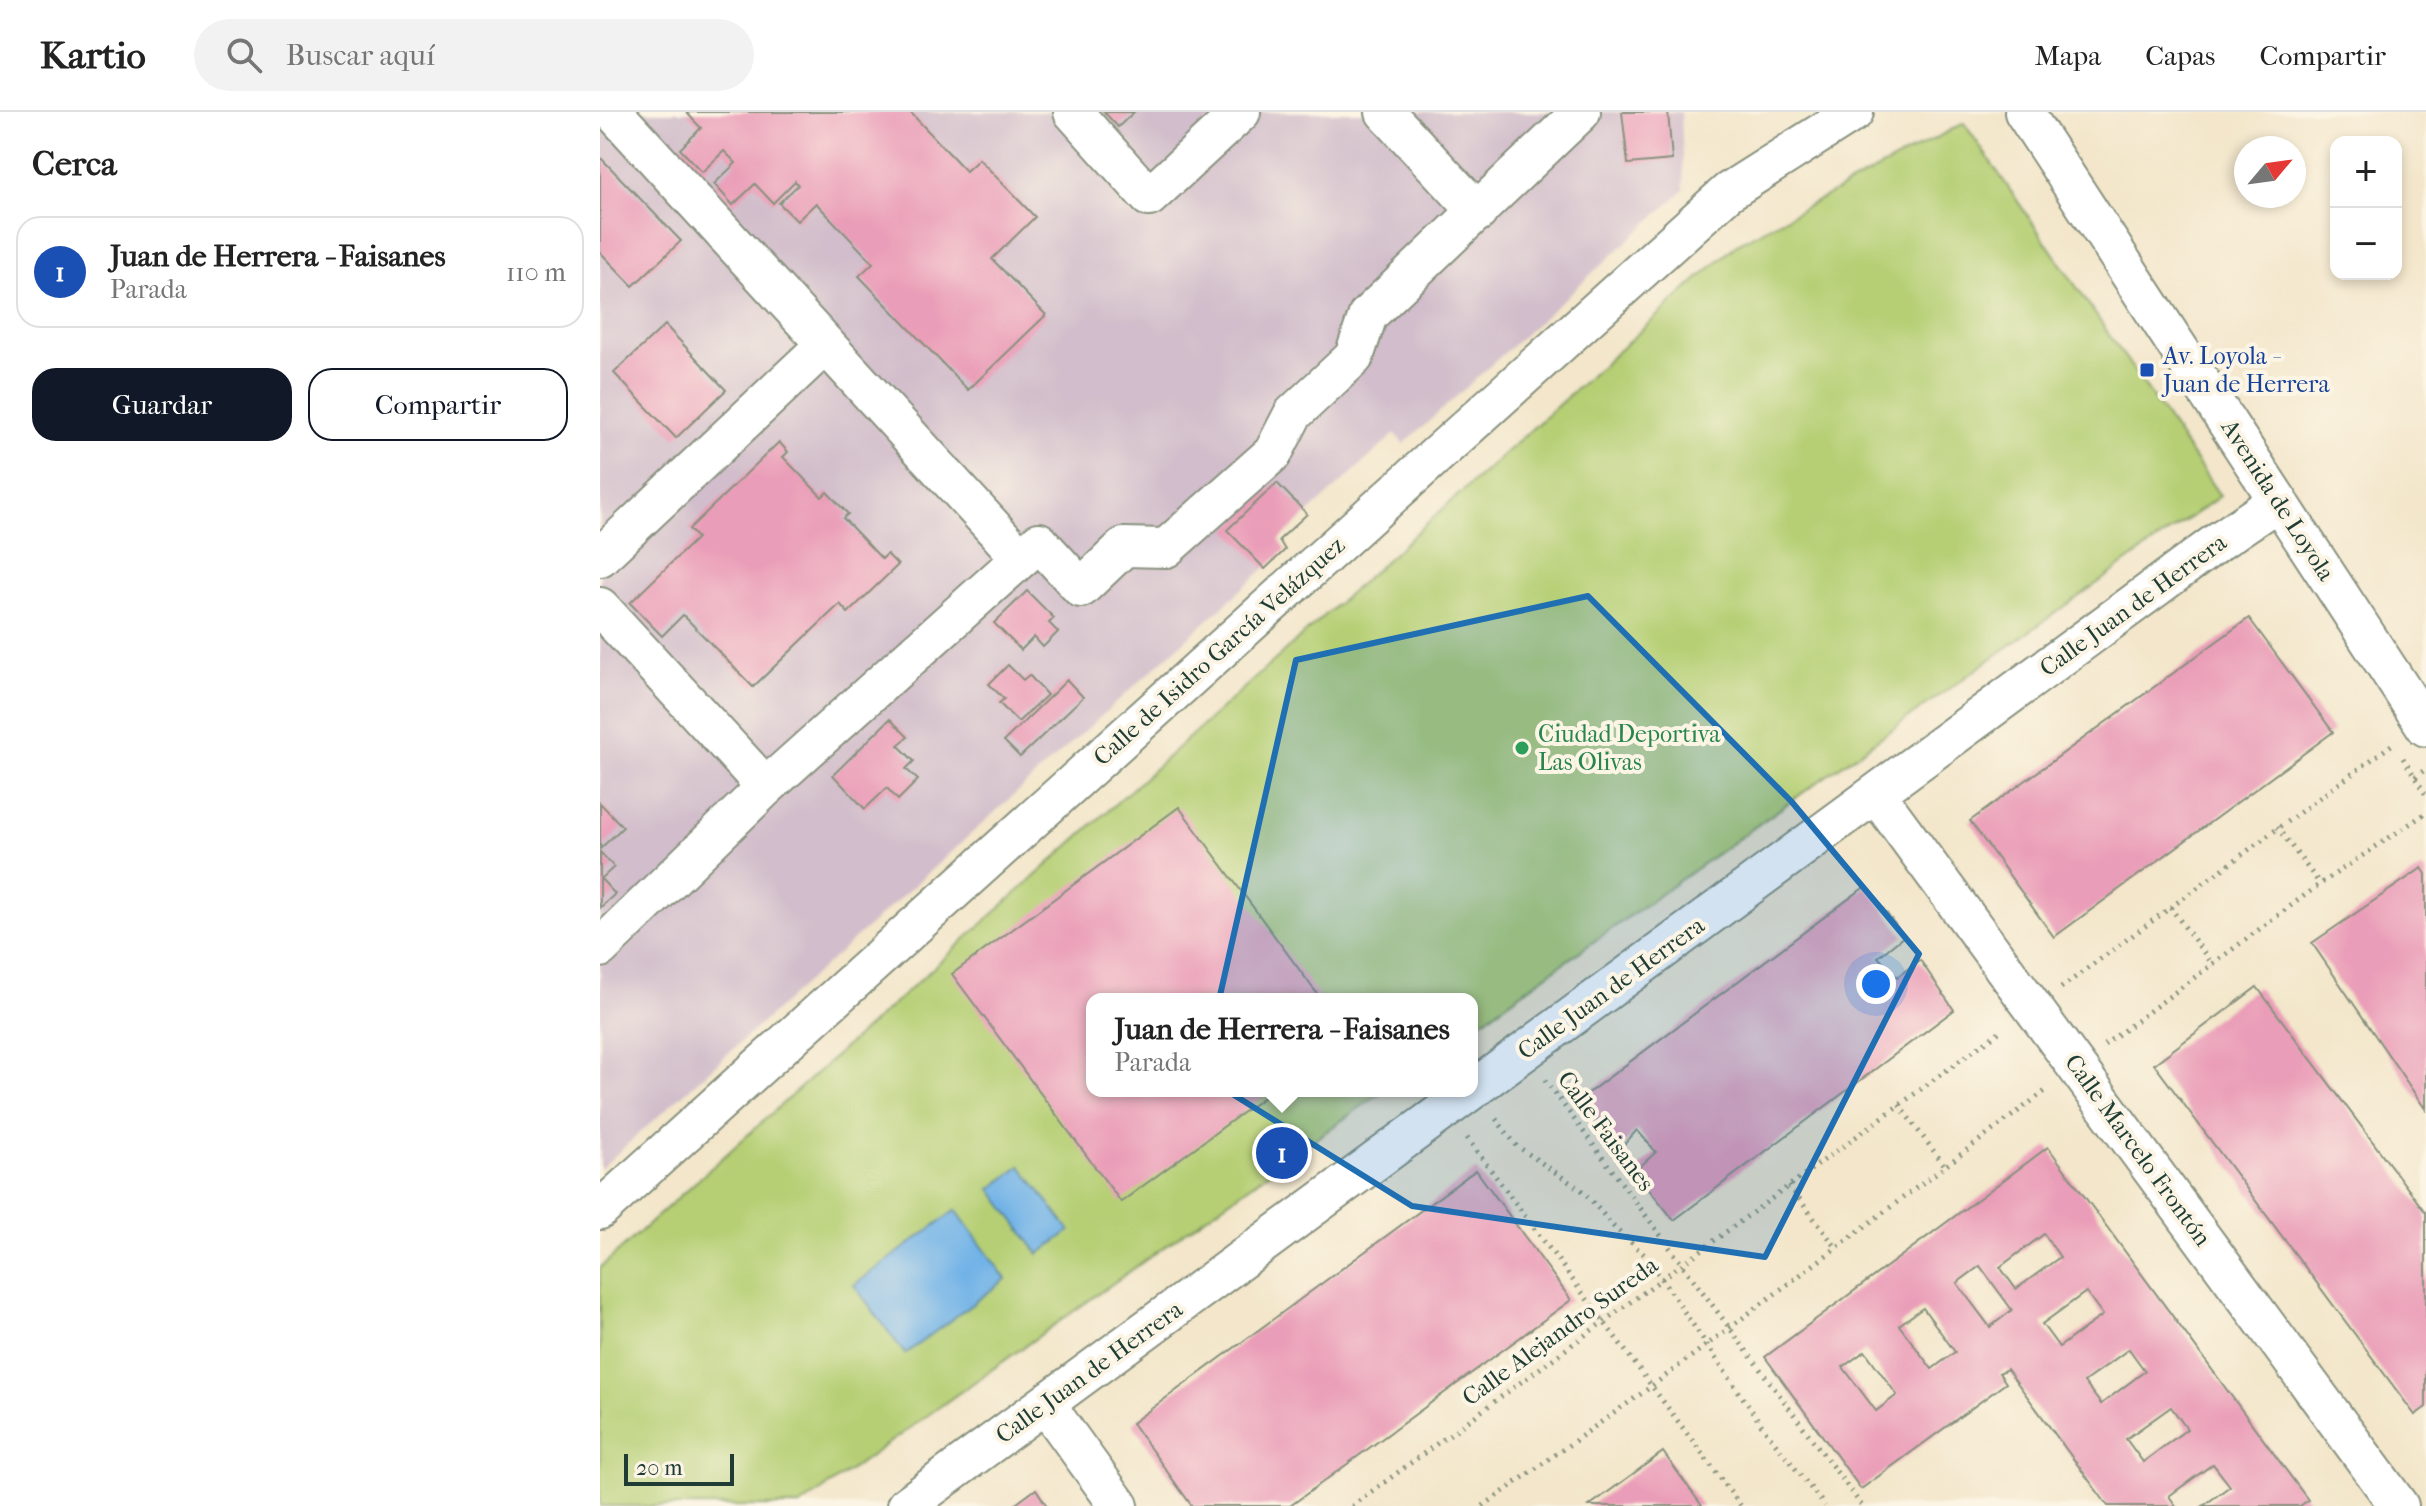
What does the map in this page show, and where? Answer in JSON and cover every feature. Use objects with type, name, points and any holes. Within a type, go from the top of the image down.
[{"type":"street","points":[[613,112],[1021,558]]},
{"type":"street","points":[[1073,112],[1149,197],[1241,112]]},
{"type":"street","points":[[1385,112],[1478,212]]},
{"type":"street","name":"Calle de Isidro García Velázquez","points":[[600,1210],[1728,192],[1854,112]]},
{"type":"street","name":"Avenida de Loyola","points":[[2024,112],[2278,501],[2423,716]]},
{"type":"street","points":[[600,948],[766,787],[1039,542],[1081,588],[1124,547],[1166,548],[1273,453],[1293,414],[1354,357],[1368,315],[1478,212],[1560,119]]},
{"type":"street","points":[[600,557],[825,345]]},
{"type":"street","name":"Calle Juan de Herrera","points":[[1478,1087],[2219,541],[2278,501]]},
{"type":"street","points":[[600,607],[766,787]]},
{"type":"street","name":"Calle Marcelo Frontón","points":[[1876,794],[2399,1506]]},
{"type":"street","name":"Calle Juan de Herrera","points":[[906,1506],[1464,1097]]},
{"type":"street","points":[[1046,1405],[1119,1506]]},
{"type":"street","points":[[2399,1506],[2426,1486]]},
{"type":"path","points":[[2066,999],[2059,989],[2394,743],[2426,795]]},
{"type":"path","points":[[2415,777],[2426,769]]},
{"type":"path","points":[[2095,1038],[2102,1047],[2320,884],[2426,813]]},
{"type":"path","points":[[2277,827],[2320,884]]},
{"type":"path","points":[[2170,907],[2213,965]]},
{"type":"path","name":"Calle Alejandro Sureda","points":[[1352,1506],[2009,1025]]},
{"type":"path","name":"Calle Faisanes","points":[[1541,1074],[1862,1506]]},
{"type":"path","points":[[1483,1506],[1652,1386],[2054,1085]]},
{"type":"path","points":[[1478,1095],[1517,1146],[1584,1192],[1614,1227],[1646,1256],[1765,1430],[1825,1506]]},
{"type":"path","points":[[1899,1105],[1945,1166]]},
{"type":"path","points":[[1464,1133],[1741,1506]]},
{"type":"path","points":[[1789,1186],[1836,1247]]},
{"type":"path","points":[[1362,1499],[1368,1506]]},
{"type":"highlighted area","points":[[1588,596],[1791,801],[1919,954],[1765,1257],[1412,1206],[1202,1075],[1296,660]]},
{"type":"shaded area","points":[[600,112],[1681,112],[1684,190],[1404,444],[1395,434],[1279,540],[1285,550],[600,1169]]},
{"type":"green space","name":"Ciudad Deportiva Las Olivas","points":[[1964,123],[2220,496],[1478,1024],[1478,993],[1086,993],[1086,1097],[1375,1097],[800,1506],[600,1506],[600,1268],[1737,244]]},
{"type":"water","points":[[1021,1166],[1070,1231],[1039,1254],[991,1189]]},
{"type":"water","points":[[956,1210],[1006,1279],[905,1354],[854,1285]]},
{"type":"building","points":[[686,112],[910,112],[966,171],[979,159],[1035,217],[992,259],[1046,315],[968,390],[859,276],[873,263],[816,203],[797,221],[779,203],[798,185],[795,181],[773,203],[755,184],[733,205],[714,184],[736,163],[724,151],[702,172],[680,149],[701,128]]},
{"type":"building","points":[[1104,112],[1134,112],[1118,127]]},
{"type":"building","points":[[1622,112],[1668,112],[1672,160],[1628,164]]},
{"type":"building","points":[[600,157],[681,241],[633,286],[600,252]]},
{"type":"building","points":[[665,325],[726,390],[676,438],[614,373]]},
{"type":"building","points":[[779,442],[788,452],[783,457],[822,497],[827,492],[848,514],[843,518],[882,559],[887,554],[898,565],[848,613],[840,604],[753,687],[683,615],[662,636],[630,603],[697,538],[689,529]]},
{"type":"building","points":[[1277,483],[1307,514],[1279,540],[1285,550],[1265,569],[1227,530]]},
{"type":"building","points":[[1027,591],[1054,618],[1049,623],[1058,632],[1043,647],[1034,637],[1021,650],[994,623]]},
{"type":"building","points":[[2249,618],[2333,732],[2054,937],[1970,821]]},
{"type":"building","points":[[1008,665],[1023,680],[1029,675],[1047,695],[1018,722],[999,703],[1004,699],[989,684]]},
{"type":"building","points":[[1067,680],[1083,697],[1020,757],[1004,741]]},
{"type":"building","points":[[890,719],[908,737],[898,745],[914,761],[906,769],[918,780],[898,800],[887,788],[865,809],[833,775]]},
{"type":"building","points":[[600,803],[623,827],[600,849]]},
{"type":"building","points":[[1179,807],[1317,993],[1086,993],[1086,1097],[1264,1097],[1121,1202],[952,974]]},
{"type":"building","points":[[600,852],[614,867],[601,879],[615,894],[600,908]]},
{"type":"building","points":[[2422,868],[2426,874],[2426,1110],[2312,943]]},
{"type":"building","points":[[1866,886],[1904,936],[1878,957],[1897,977],[1920,960],[1954,1010],[1674,1220],[1635,1171],[1656,1152],[1637,1130],[1620,1149],[1580,1099]]},
{"type":"building","points":[[2257,987],[2426,1213],[2426,1407],[2415,1415],[2154,1064]]},
{"type":"building","points":[[2048,1147],[2308,1500],[2300,1506],[2203,1506],[2230,1486],[2213,1464],[2169,1496],[2176,1506],[2108,1506],[2007,1369],[1999,1373],[2006,1383],[1861,1489],[1765,1357]],"holes":[[[2044,1234],[2060,1257],[2016,1289],[2000,1267]],[[1980,1266],[2012,1310],[1990,1327],[1957,1283]],[[2086,1292],[2103,1315],[2059,1347],[2042,1324]],[[1923,1308],[1955,1352],[1932,1369],[1899,1325]],[[2129,1349],[2145,1371],[2101,1404],[2084,1382]],[[1865,1351],[1897,1395],[1876,1411],[1843,1367]],[[2171,1407],[2187,1429],[2143,1462],[2126,1439]]]},
{"type":"building","points":[[1476,1170],[1571,1300],[1290,1506],[1192,1506],[1132,1423]]},
{"type":"building","points":[[1663,1452],[1702,1506],[1589,1506]]},
{"type":"building","points":[[1036,1489],[1047,1506],[1013,1506]]},
{"type":"place","name":"Av. Loyola - Juan de Herrera","points":[[2147,370]]},
{"type":"place","name":"Ciudad Deportiva Las Olivas","points":[[1522,748]]},
{"type":"place","name":"Juan de Herrera - Faisanes","points":[[1282,1153]]}]
